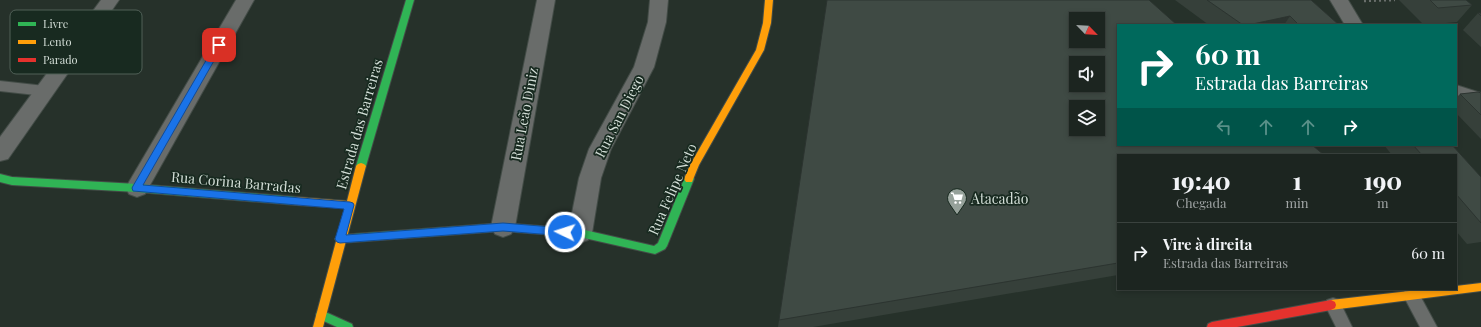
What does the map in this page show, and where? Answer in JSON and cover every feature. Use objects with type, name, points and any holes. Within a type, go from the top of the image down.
[{"type":"street","points":[[103,10],[110,0]]},
{"type":"street","points":[[137,188],[245,0]]},
{"type":"street","name":"Estrada das Barreiras","points":[[318,327],[340,239],[410,0]]},
{"type":"street","name":"Rua Leão Diniz","points":[[503,227],[546,0]]},
{"type":"street","name":"Rua San Diego","points":[[580,233],[590,178],[600,149],[644,67],[657,22],[659,0]]},
{"type":"street","name":"Rua Felipe Neto","points":[[340,239],[503,227],[580,233],[655,250],[662,246],[695,165],[760,50],[767,23],[768,0]]},
{"type":"street","points":[[1340,1],[1354,24]]},
{"type":"street","points":[[0,153],[57,74]]},
{"type":"street","points":[[1457,92],[1481,100]]},
{"type":"street","name":"Rua Corina Barradas","points":[[0,178],[12,181],[137,188],[350,205]]},
{"type":"street","points":[[1212,327],[1333,305],[1481,287]]},
{"type":"street","points":[[321,315],[348,327]]},
{"type":"lane","points":[[0,86],[45,91]]},
{"type":"lane","points":[[1411,296],[1429,327]]},
{"type":"lane","points":[[1333,305],[1344,327]]},
{"type":"path","points":[[1340,1],[1395,0]]},
{"type":"building","name":"Atacadão","points":[[827,0],[1149,0],[1176,24],[1117,24],[1117,146],[1313,146],[1323,154],[1117,154],[1117,263],[779,320]]},
{"type":"building","points":[[1207,0],[1311,0],[1338,24],[1298,24],[1290,16],[1253,24],[1242,24]]},
{"type":"building","points":[[1430,0],[1466,0],[1472,5],[1438,8]]},
{"type":"building","points":[[1481,93],[1481,115],[1460,94]]},
{"type":"building","points":[[1414,146],[1453,146],[1481,177],[1481,223],[1457,195],[1457,154],[1421,154]]},
{"type":"traffic: fast","points":[[361,166],[410,0]]},
{"type":"traffic: fast","points":[[0,178],[12,181],[137,188],[296,201]]},
{"type":"traffic: fast","points":[[340,239],[503,227],[580,233],[655,250],[662,246],[689,179]]},
{"type":"traffic: fast","points":[[321,315],[348,327]]},
{"type":"traffic: slow","points":[[689,179],[695,165],[760,50],[767,23],[769,0]]},
{"type":"traffic: slow","points":[[318,327],[361,166]]},
{"type":"traffic: slow","points":[[296,201],[350,205]]},
{"type":"traffic: slow","points":[[1457,290],[1481,287]]},
{"type":"traffic: slow","points":[[1331,305],[1456,290]]},
{"type":"traffic: jam","points":[[1212,327],[1331,305]]},
{"type":"place","name":"Atacadão","points":[[957,215]]},
{"type":"route","points":[[219,45],[137,188],[350,205],[340,239],[503,227],[565,232]]}]
